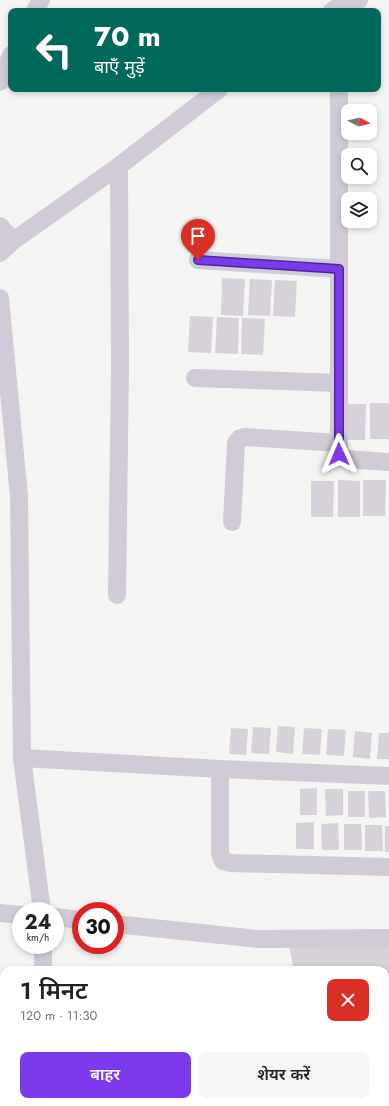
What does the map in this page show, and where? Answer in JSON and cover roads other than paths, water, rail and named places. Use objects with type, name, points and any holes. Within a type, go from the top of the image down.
[{"type":"street","points":[[339,8],[359,0]]},
{"type":"street","points":[[0,82],[8,62]]},
{"type":"street","points":[[0,253],[119,166],[215,92]]},
{"type":"street","points":[[339,92],[339,454],[346,459],[389,462]]},
{"type":"street","points":[[117,595],[120,367],[119,166]]},
{"type":"street","points":[[0,226],[14,242]]},
{"type":"street","points":[[198,260],[339,269]]},
{"type":"street","points":[[0,298],[19,496],[22,758],[41,902]]},
{"type":"street","points":[[195,378],[339,383]]},
{"type":"street","points":[[232,522],[236,442],[240,438],[245,437],[338,443]]},
{"type":"street","points":[[22,758],[220,769],[389,776]]},
{"type":"street","points":[[220,769],[220,853],[223,861],[231,863],[389,867]]},
{"type":"street","points":[[0,913],[12,914]]},
{"type":"street","points":[[124,925],[260,939],[389,938]]},
{"type":"street","points":[[43,954],[43,966]]}]
